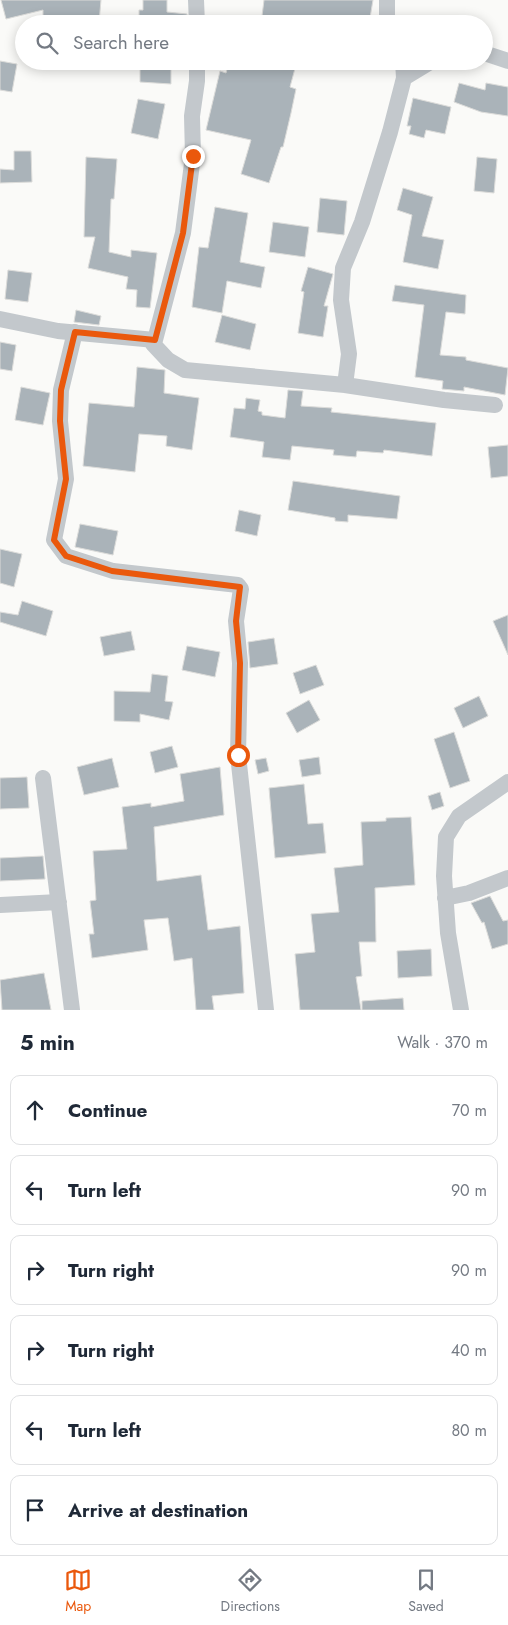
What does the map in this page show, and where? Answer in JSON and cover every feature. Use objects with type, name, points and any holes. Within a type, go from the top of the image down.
[{"type":"street","points":[[196,0],[197,15]]},
{"type":"street","points":[[387,0],[387,15]]},
{"type":"street","points":[[493,56],[508,61]]},
{"type":"street","points":[[197,70],[192,116],[193,156],[183,233],[153,344],[168,360],[185,370],[345,384],[444,400],[495,405]]},
{"type":"street","points":[[345,384],[349,354],[341,300],[343,268],[362,222],[404,78],[404,70]]},
{"type":"street","points":[[404,78],[417,70]]},
{"type":"street","points":[[0,319],[75,332],[155,340]]},
{"type":"street","points":[[75,332],[61,390],[59,408],[66,479],[54,540],[58,548],[66,556],[112,571],[238,586],[241,589],[236,621],[240,663],[238,755],[266,1010]]},
{"type":"street","points":[[43,778],[72,1010]]},
{"type":"street","points":[[461,1010],[448,933],[444,856],[446,837],[459,816],[508,782]]},
{"type":"street","points":[[446,898],[469,893],[508,878]]},
{"type":"street","points":[[0,905],[59,902]]},
{"type":"building","points":[[1,0],[101,0],[100,15],[43,15],[43,10],[15,15],[15,17],[6,19]]},
{"type":"building","points":[[143,0],[167,0],[167,12],[187,15],[139,15],[139,10],[143,10]]},
{"type":"building","points":[[264,0],[373,0],[370,15],[262,15]]},
{"type":"building","points":[[0,61],[15,64],[16,70],[12,92],[0,90]]},
{"type":"building","points":[[140,70],[171,70],[171,84],[140,82]]},
{"type":"building","points":[[227,70],[295,70],[290,87],[296,89],[291,113],[283,147],[281,147],[269,183],[241,174],[251,140],[206,130],[220,71],[226,73]]},
{"type":"building","points":[[459,83],[485,90],[486,83],[508,87],[508,116],[481,112],[454,102]]},
{"type":"building","points":[[413,98],[451,107],[445,134],[426,130],[424,138],[409,134],[411,126],[407,126]]},
{"type":"building","points":[[138,99],[165,104],[158,139],[131,133]]},
{"type":"building","points":[[14,151],[31,151],[32,182],[0,183],[0,169],[14,170]]},
{"type":"building","points":[[86,157],[117,159],[114,199],[111,199],[109,252],[131,257],[131,250],[157,253],[150,308],[136,307],[137,290],[126,289],[128,277],[88,268],[95,237],[84,237]]},
{"type":"building","points":[[477,157],[497,159],[494,193],[474,191]]},
{"type":"building","points":[[403,188],[433,197],[422,236],[444,240],[438,269],[403,262],[412,215],[397,210]]},
{"type":"building","points":[[320,198],[347,201],[344,235],[317,232]]},
{"type":"building","points":[[215,207],[248,213],[240,262],[265,267],[261,288],[227,281],[222,313],[192,307],[199,247],[208,248]]},
{"type":"building","points":[[273,222],[309,227],[305,257],[269,252]]},
{"type":"building","points":[[308,267],[333,274],[324,306],[328,306],[323,337],[298,333],[304,292],[301,291]]},
{"type":"building","points":[[8,270],[32,273],[28,302],[5,299]]},
{"type":"building","points":[[395,285],[466,295],[465,314],[446,312],[440,355],[466,357],[466,360],[508,368],[505,395],[464,387],[464,391],[442,389],[443,381],[415,377],[424,305],[392,301]]},
{"type":"building","points":[[76,310],[101,316],[99,325],[74,322]]},
{"type":"building","points":[[222,315],[256,324],[250,350],[215,342]]},
{"type":"building","points":[[0,342],[16,345],[12,371],[0,369]]},
{"type":"building","points":[[137,367],[165,370],[164,393],[199,398],[192,450],[166,446],[167,436],[139,434],[135,472],[83,466],[89,403],[134,407]]},
{"type":"building","points":[[21,387],[50,393],[43,425],[15,420]]},
{"type":"building","points":[[288,390],[303,391],[301,406],[332,408],[331,412],[436,423],[432,456],[384,450],[383,453],[357,451],[356,457],[333,455],[334,450],[292,446],[290,460],[262,457],[264,442],[230,437],[234,408],[245,409],[246,398],[260,400],[258,411],[262,412],[262,415],[285,418]]},
{"type":"building","points":[[508,445],[508,476],[491,478],[488,447]]},
{"type":"building","points":[[293,481],[400,496],[397,519],[348,515],[348,522],[335,521],[335,518],[288,510]]},
{"type":"building","points":[[239,510],[261,515],[257,536],[235,531]]},
{"type":"building","points":[[80,524],[118,531],[113,555],[75,547]]},
{"type":"building","points":[[0,549],[22,554],[14,587],[0,583]]},
{"type":"building","points":[[22,601],[53,611],[46,636],[0,622],[0,612],[18,615]]},
{"type":"building","points":[[508,615],[508,655],[493,621]]},
{"type":"building","points":[[131,631],[135,650],[104,656],[100,637]]},
{"type":"building","points":[[274,638],[278,664],[250,668],[248,642]]},
{"type":"building","points":[[187,646],[220,652],[215,677],[182,670]]},
{"type":"building","points":[[316,665],[324,685],[300,694],[293,673]]},
{"type":"building","points":[[152,674],[168,676],[165,701],[173,702],[169,720],[140,714],[140,722],[114,721],[114,691],[150,692]]},
{"type":"building","points":[[479,696],[488,716],[463,728],[454,708]]},
{"type":"building","points":[[309,700],[320,720],[297,733],[286,713]]},
{"type":"building","points":[[454,732],[470,781],[450,788],[434,739]]},
{"type":"building","points":[[172,746],[178,767],[155,773],[150,752]]},
{"type":"building","points":[[319,757],[321,774],[302,777],[299,760]]},
{"type":"building","points":[[112,758],[119,787],[84,795],[77,767]]},
{"type":"building","points":[[266,758],[269,771],[258,774],[255,760]]},
{"type":"building","points":[[220,767],[224,815],[154,827],[157,881],[201,875],[208,930],[240,926],[244,993],[212,996],[214,1010],[196,1010],[192,958],[174,961],[168,918],[144,920],[148,950],[92,958],[89,934],[94,934],[90,901],[96,900],[93,851],[127,849],[122,807],[151,803],[151,807],[184,801],[180,774]]},
{"type":"building","points":[[27,777],[29,808],[0,809],[0,778]]},
{"type":"building","points":[[304,784],[308,824],[323,823],[326,853],[275,858],[269,788]]},
{"type":"building","points":[[440,792],[444,806],[432,810],[428,796]]},
{"type":"building","points":[[411,817],[415,885],[375,888],[376,942],[359,942],[362,976],[356,977],[361,1010],[300,1010],[295,954],[315,952],[311,914],[339,912],[334,868],[363,865],[361,822]]},
{"type":"building","points":[[43,856],[45,879],[0,881],[0,858]]},
{"type":"building","points":[[490,896],[503,921],[508,920],[508,944],[492,949],[484,922],[482,923],[471,903]]},
{"type":"building","points":[[431,949],[432,976],[398,978],[397,951]]},
{"type":"building","points":[[44,973],[51,1010],[2,1010],[0,980]]},
{"type":"building","points":[[403,998],[404,1010],[362,1010],[362,1001]]},
{"type":"route","points":[[193,156],[183,233],[155,340],[75,332],[61,390],[59,408],[66,479],[54,540],[58,548],[66,556],[112,571],[240,587],[241,593],[236,621],[240,663],[238,755]]}]
